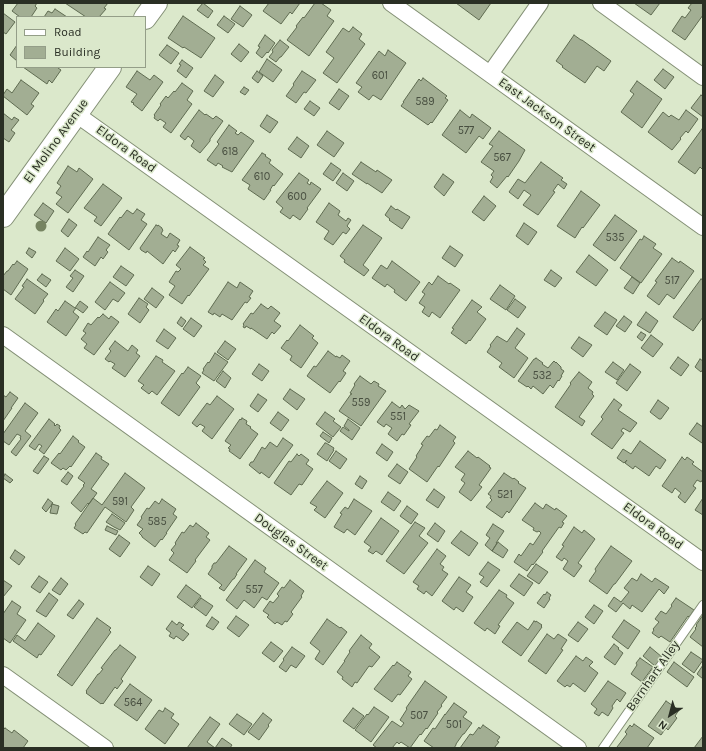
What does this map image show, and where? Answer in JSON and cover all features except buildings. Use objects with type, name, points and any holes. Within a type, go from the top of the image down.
[{"type":"street","points":[[146,17],[156,3]]},
{"type":"street","name":"East Jackson Street","points":[[391,3],[703,226]]},
{"type":"street","points":[[490,74],[540,3]]},
{"type":"street","points":[[601,3],[703,77]]},
{"type":"street","name":"El Molino Avenue","points":[[3,216],[109,68]]},
{"type":"street","name":"Eldora Road","points":[[76,114],[703,562]]},
{"type":"street","name":"Douglas Street","points":[[3,335],[577,748]]},
{"type":"street","points":[[3,675],[105,748]]},
{"type":"lane","name":"Barnhart Alley","points":[[603,748],[703,605]]}]
